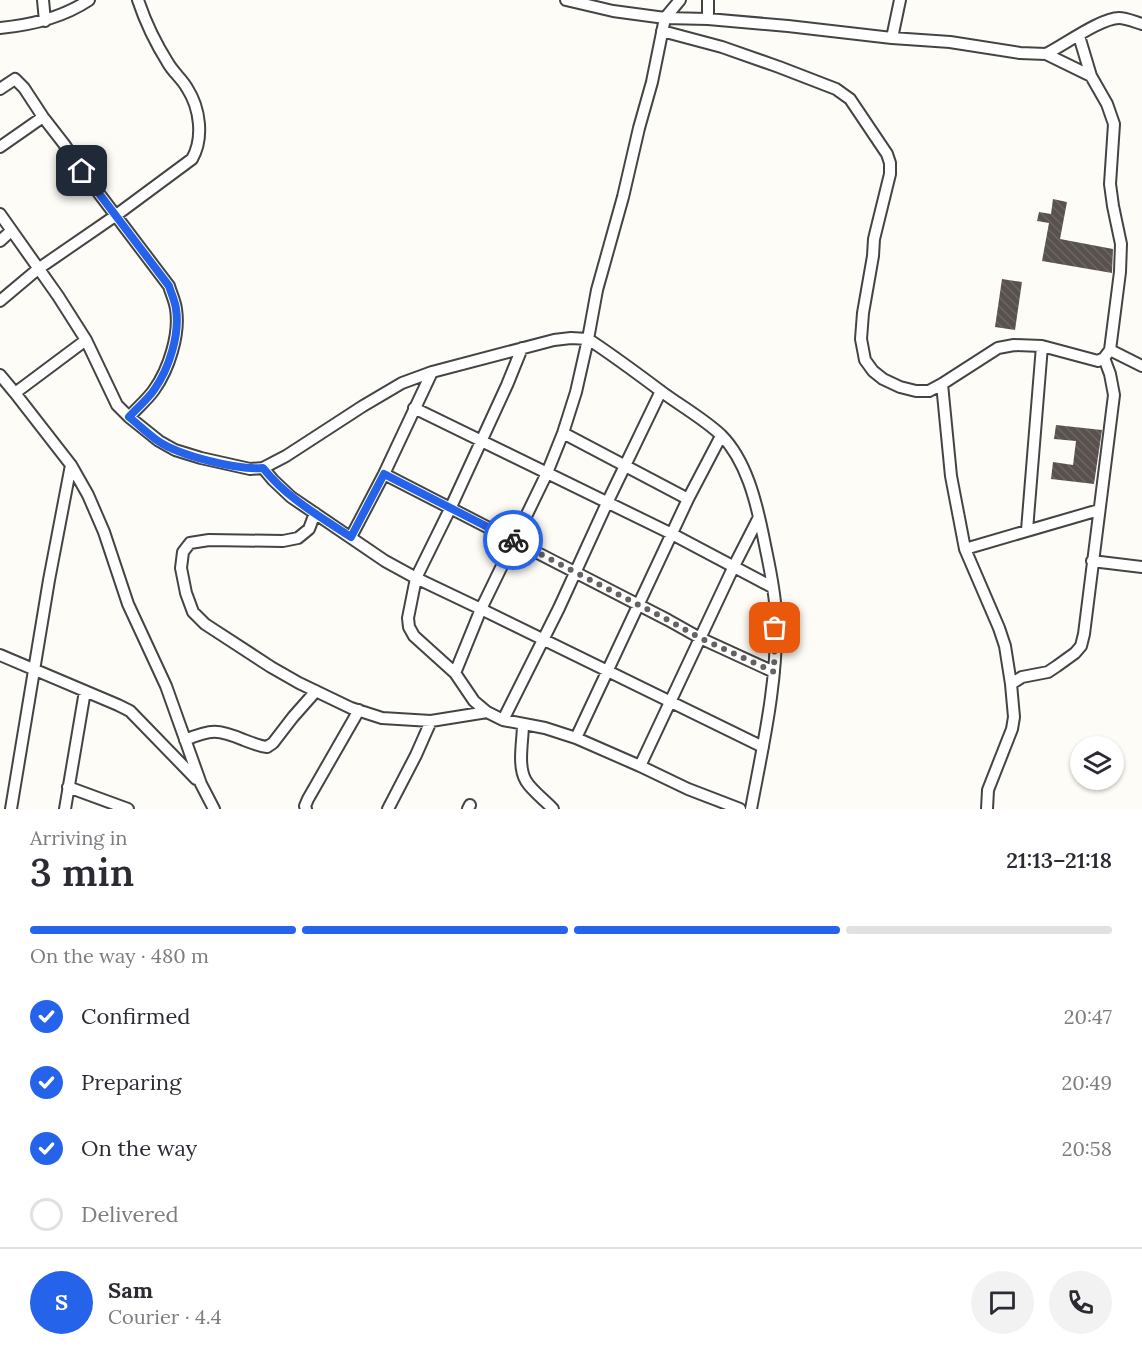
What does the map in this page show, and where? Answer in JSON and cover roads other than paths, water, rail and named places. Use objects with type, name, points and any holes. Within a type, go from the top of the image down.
[{"type":"street","points":[[43,0],[45,21]]},
{"type":"street","points":[[0,28],[45,21],[67,13],[89,0]]},
{"type":"street","points":[[0,301],[38,269],[192,159],[198,150],[199,130],[193,99],[187,87],[167,62],[146,22],[138,0]]},
{"type":"street","points":[[566,0],[613,11],[665,18],[788,26],[950,42],[1020,53],[1046,54],[1090,76]]},
{"type":"street","points":[[455,673],[481,609],[547,473],[563,433],[576,392],[597,290],[652,82],[665,18],[680,0]]},
{"type":"street","points":[[708,0],[708,19]]},
{"type":"street","points":[[892,38],[900,0]]},
{"type":"street","points":[[1046,54],[1097,24],[1118,18],[1142,24]]},
{"type":"street","points":[[662,31],[722,47],[836,89],[850,99],[887,154],[890,174],[874,238],[861,339],[865,360],[883,379],[900,387],[929,391],[998,348],[1014,345],[1042,346],[1098,361],[1107,354]]},
{"type":"street","points":[[1011,684],[1027,675],[1048,672],[1081,646],[1114,394],[1107,354],[1119,283],[1121,244],[1110,184],[1114,124],[1107,104],[1090,76],[1079,36]]},
{"type":"street","points":[[0,89],[12,80],[17,81],[169,286],[176,308],[176,331],[172,353],[154,391],[129,417]]},
{"type":"street","points":[[0,147],[43,117]]},
{"type":"street","points":[[0,214],[86,340],[117,405],[159,441],[175,450],[250,469],[263,468],[402,383],[432,372],[522,348],[571,338],[588,339],[721,436],[740,462],[755,499],[776,615],[774,672],[768,723],[751,809]]},
{"type":"street","points":[[0,241],[11,231]]},
{"type":"street","points":[[15,393],[86,340]]},
{"type":"street","points":[[1027,530],[1042,346]]},
{"type":"street","points":[[522,348],[450,509],[416,578],[408,618],[409,627],[414,636],[455,673],[474,701],[487,712],[503,720],[545,728],[576,738],[688,789],[740,809]]},
{"type":"street","points":[[1107,354],[1142,366]]},
{"type":"street","points":[[351,537],[384,474],[432,372]]},
{"type":"street","points":[[0,375],[72,465],[97,514],[128,603],[166,686],[201,784],[214,809]]},
{"type":"street","points":[[942,384],[951,476],[965,549],[999,628],[1005,646],[1011,684],[1014,717],[1012,729],[988,790],[987,809]]},
{"type":"street","points":[[503,720],[576,573],[661,391]]},
{"type":"street","points":[[414,408],[672,534],[772,586]]},
{"type":"street","points":[[563,433],[688,499]]},
{"type":"street","points":[[576,738],[688,499],[721,436]]},
{"type":"street","points":[[11,809],[33,669],[72,465]]},
{"type":"street","points":[[263,468],[291,497],[385,561],[763,747]]},
{"type":"street","points":[[384,474],[700,638],[774,672]]},
{"type":"street","points":[[965,549],[1099,510]]},
{"type":"street","points":[[315,513],[309,529],[298,538],[283,541],[209,540],[190,543],[183,552],[181,568],[193,612],[205,624],[271,667],[351,708],[382,718],[431,721],[487,712]]},
{"type":"street","points":[[640,766],[759,518]]},
{"type":"street","points":[[1092,561],[1142,567]]},
{"type":"street","points":[[0,655],[130,711],[201,784]]},
{"type":"street","points":[[65,809],[85,691]]},
{"type":"street","points":[[184,740],[211,731],[226,732],[260,747],[267,747],[273,743],[316,691]]},
{"type":"street","points":[[306,809],[308,799],[359,710]]},
{"type":"street","points":[[388,809],[431,721]]},
{"type":"street","points":[[523,724],[523,774],[531,787],[553,809]]},
{"type":"street","points":[[68,787],[128,809]]}]
